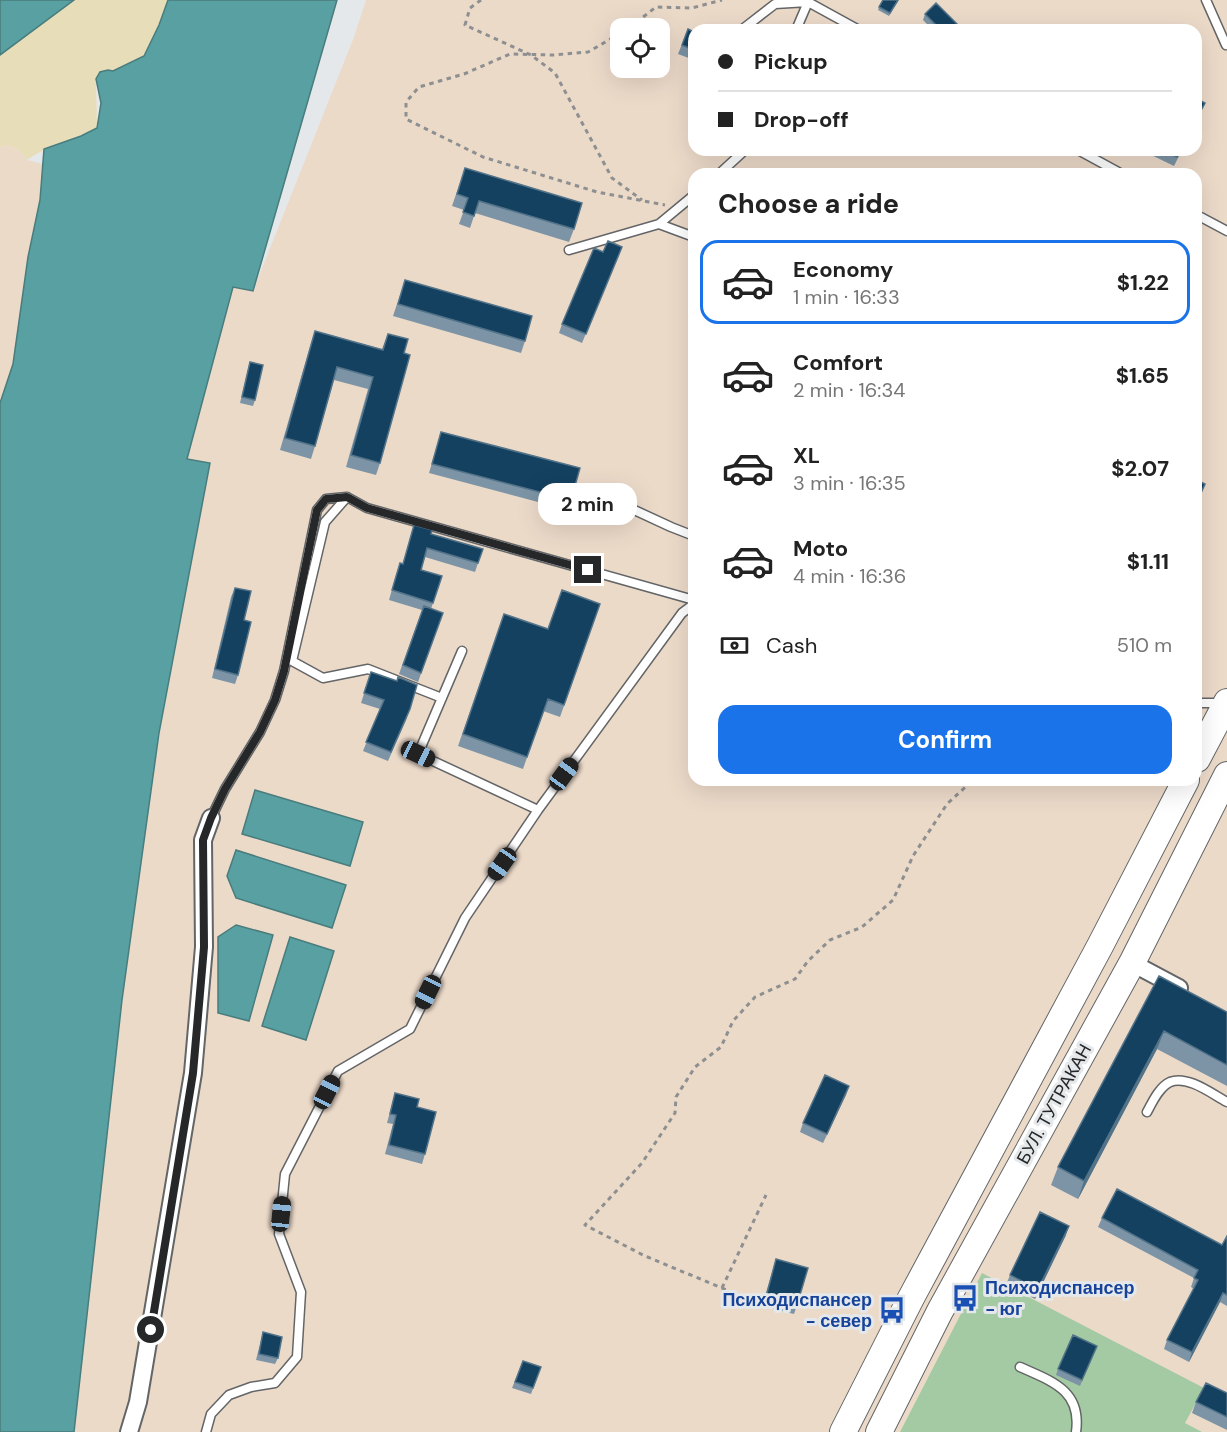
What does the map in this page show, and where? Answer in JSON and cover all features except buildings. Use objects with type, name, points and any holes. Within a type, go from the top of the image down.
[{"type":"main road","points":[[1202,750],[1227,702]]},
{"type":"main road","name":"БУЛ. ТУТРАКАН","points":[[879,1432],[940,1311],[1131,963],[1227,775]]},
{"type":"main road","name":"БУЛ. ТУТРАКАН","points":[[843,1432],[911,1298],[1100,946],[1183,786]]},
{"type":"main road","points":[[1112,921],[1144,938]]},
{"type":"main road","points":[[1100,946],[1131,963]]},
{"type":"street","points":[[129,1432],[138,1402],[193,1073],[204,947],[203,840],[211,818]]},
{"type":"street","points":[[1131,963],[1195,996]]},
{"type":"lane","points":[[1206,0],[1227,45]]},
{"type":"lane","points":[[799,24],[808,2]]},
{"type":"lane","points":[[749,24],[775,4],[808,2],[848,24]]},
{"type":"lane","points":[[726,168],[738,156]]},
{"type":"lane","points":[[1089,156],[1111,168]]},
{"type":"lane","points":[[569,250],[659,224],[688,200]]},
{"type":"lane","points":[[1202,218],[1227,231]]},
{"type":"lane","points":[[659,224],[688,235]]},
{"type":"lane","points":[[211,818],[225,789],[260,732],[275,700],[284,671],[317,510],[326,499],[347,497],[367,508],[688,600]]},
{"type":"lane","points":[[347,497],[325,522],[292,661],[323,678],[368,669],[442,698]]},
{"type":"lane","points":[[617,502],[688,534]]},
{"type":"lane","points":[[206,1432],[211,1414],[229,1395],[276,1383],[297,1357],[301,1292],[279,1234],[285,1174],[338,1071],[410,1029],[465,918],[538,810],[688,608]]},
{"type":"lane","points":[[462,651],[418,754],[538,810]]},
{"type":"lane","points":[[1202,703],[1227,702]]},
{"type":"lane","points":[[1147,1112],[1160,1090],[1170,1082],[1184,1080],[1227,1102]]},
{"type":"lane","points":[[1020,1367],[1065,1391],[1075,1406],[1078,1418],[1076,1432]]},
{"type":"path","points":[[481,0],[470,8],[465,25],[531,55],[555,73],[612,178],[643,201]]},
{"type":"path","points":[[642,18],[656,7],[692,8],[722,0]]},
{"type":"path","points":[[610,39],[588,52],[510,54],[464,74],[419,87],[406,102],[406,119],[483,157],[597,192],[679,208]]},
{"type":"path","points":[[734,1293],[645,1256],[585,1225],[642,1163],[675,1113],[676,1097],[695,1067],[720,1047],[733,1021],[755,997],[795,979],[808,961],[830,940],[862,927],[893,900],[913,856],[947,804],[966,786]]},
{"type":"path","points":[[722,1288],[766,1196]]},
{"type":"shaded area","points":[[366,0],[1227,0],[1227,1432],[74,1432],[125,979],[158,743],[210,464],[187,460],[233,286],[253,291],[354,37]]},
{"type":"shaded area","points":[[7,145],[19,150],[27,160],[43,164],[40,200],[28,257],[13,364],[0,403],[0,147]]},
{"type":"green space","points":[[982,1273],[1204,1388],[1185,1423],[1202,1432],[900,1432]]},
{"type":"sand","points":[[74,0],[168,0],[168,4],[144,56],[113,71],[108,70],[96,79],[97,128],[53,146],[27,160],[19,150],[7,145],[0,147],[0,55]]},
{"type":"water","points":[[0,0],[74,0],[0,55]]},
{"type":"water","points":[[168,0],[337,0],[253,291],[233,287],[187,459],[210,463],[159,733],[122,1000],[74,1432],[0,1432],[0,403],[13,364],[28,257],[40,200],[44,149],[97,128],[101,103],[96,79],[100,72],[113,71],[144,56]]},
{"type":"water","points":[[255,790],[363,822],[350,866],[242,834]]},
{"type":"water","points":[[236,850],[346,885],[332,928],[236,898],[227,876]]},
{"type":"water","points":[[236,925],[273,935],[249,1021],[218,1013],[218,937]]},
{"type":"water","points":[[290,937],[334,951],[306,1040],[262,1026]]},
{"type":"place","name":"Психодиспансер - юг","points":[[965,1298]]},
{"type":"place","name":"Психодиспансер - север","points":[[892,1310]]},
{"type":"route","points":[[151,1330],[197,1036],[204,947],[203,840],[225,789],[260,732],[275,700],[284,671],[317,510],[326,499],[347,497],[367,508],[588,570]]}]
